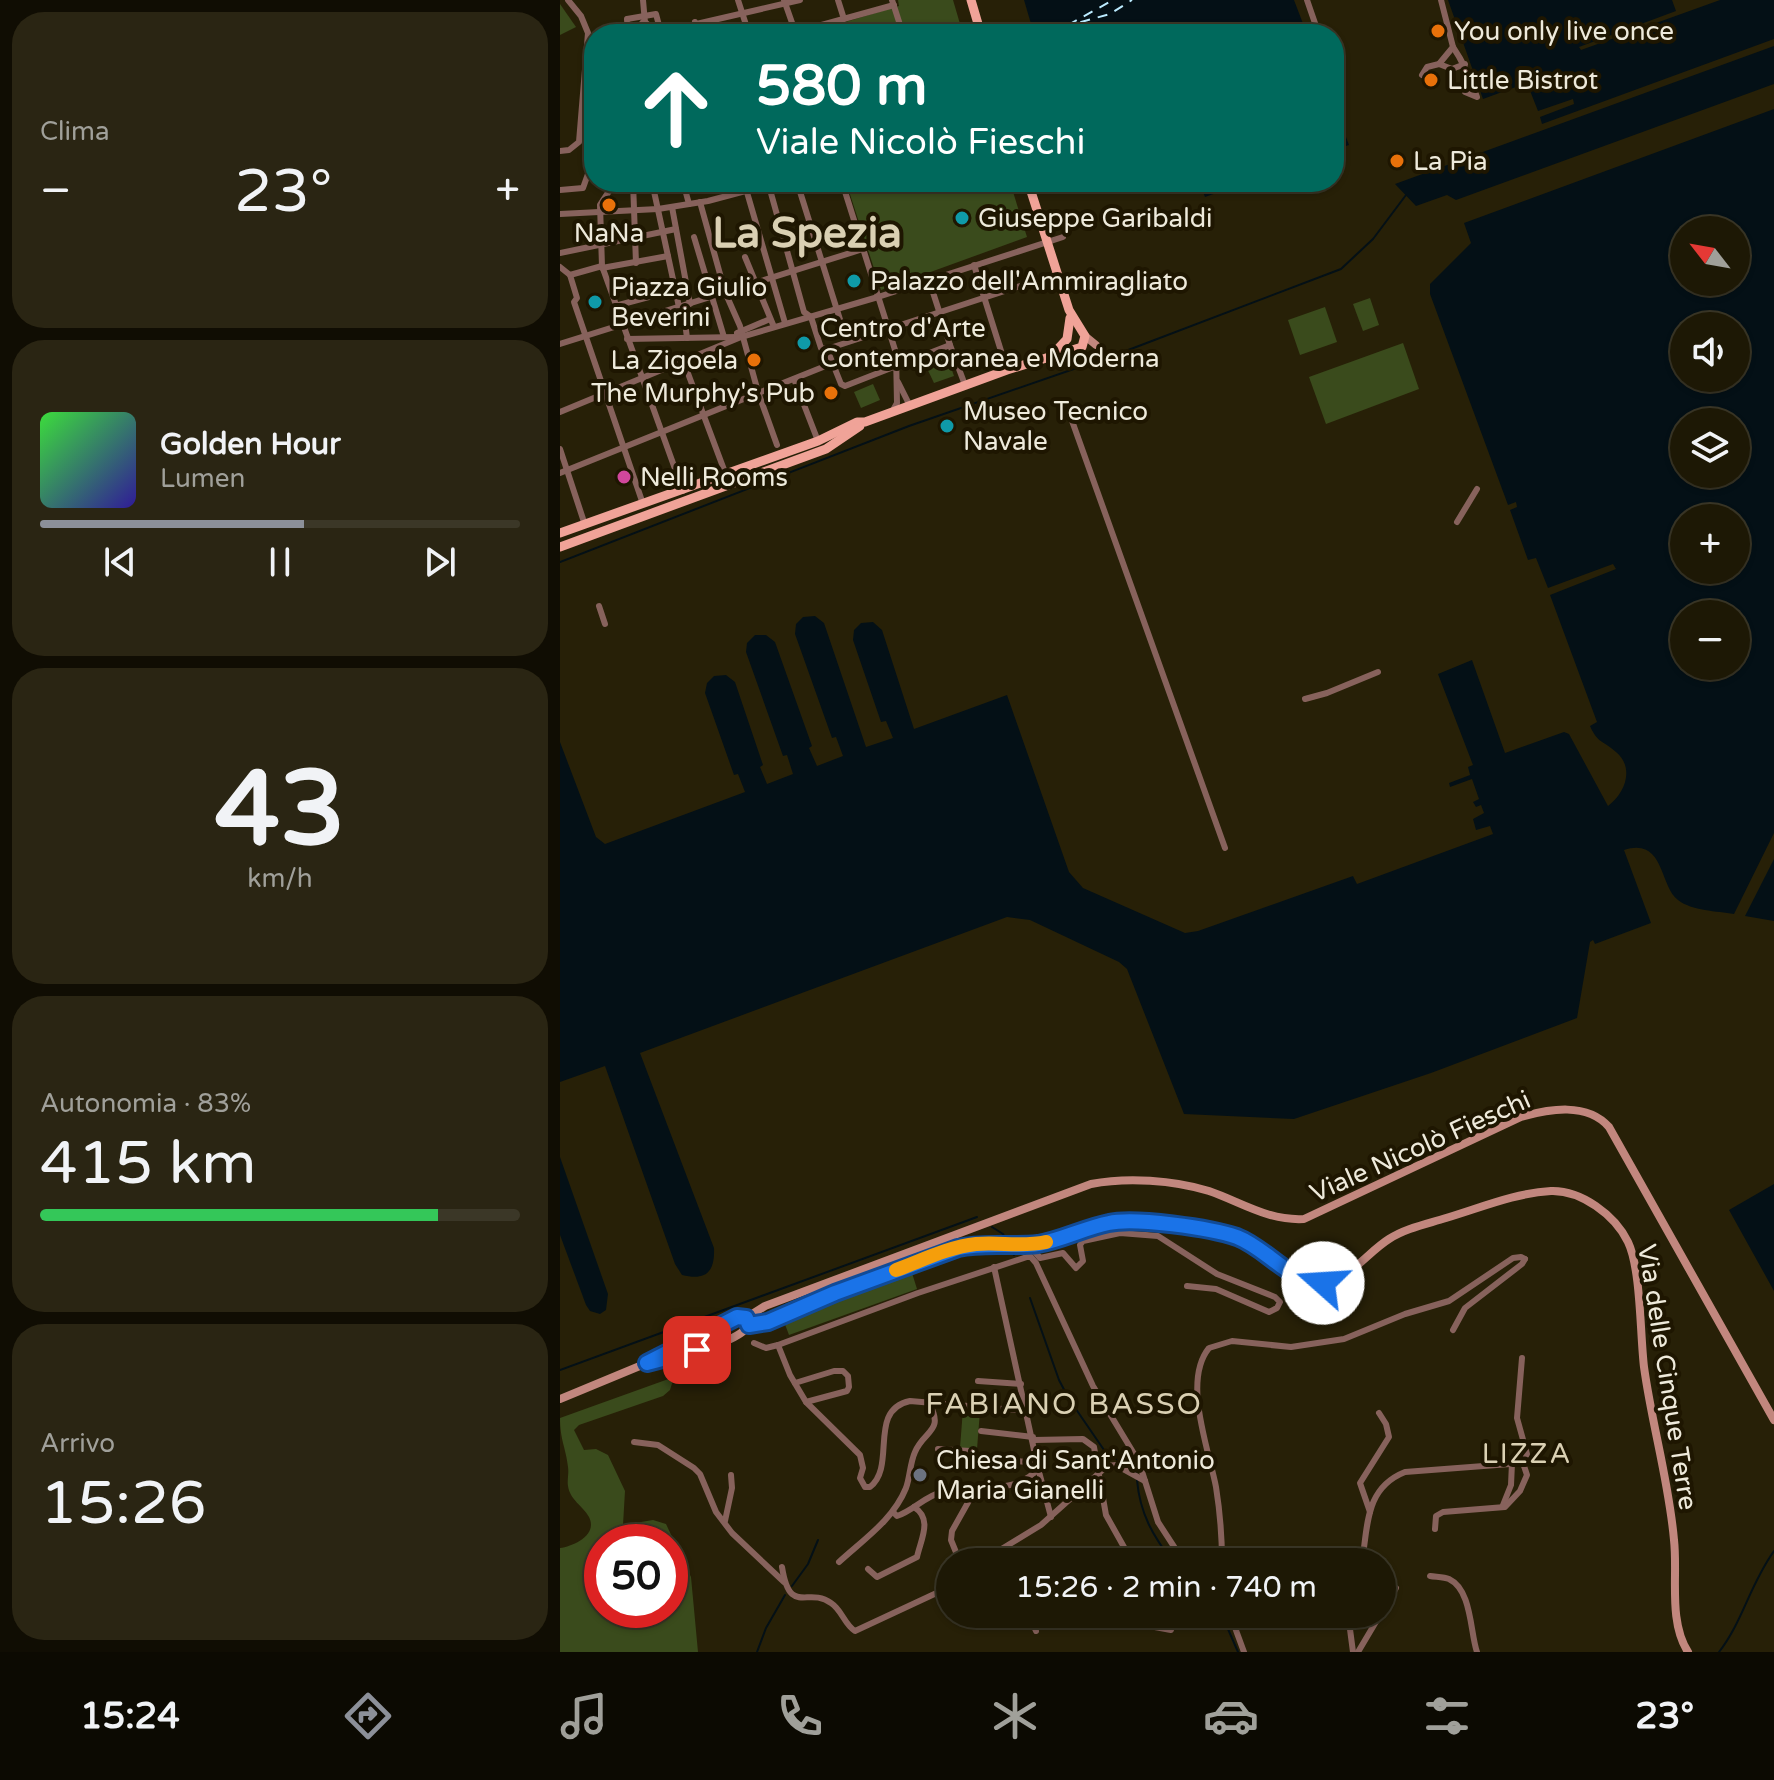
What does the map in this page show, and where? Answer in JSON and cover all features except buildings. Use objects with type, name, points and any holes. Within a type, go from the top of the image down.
[{"type":"main road","points":[[971,0],[978,24]]},
{"type":"main road","points":[[1031,192],[1069,310],[1083,333],[1078,348]]},
{"type":"main road","points":[[1069,310],[1068,344],[1078,348]]},
{"type":"main road","points":[[1049,356],[1061,347],[1068,336],[1083,333]]},
{"type":"main road","points":[[560,547],[826,449],[865,422],[1007,370],[1078,348]]},
{"type":"main road","points":[[560,533],[818,441],[857,422],[865,422]]},
{"type":"main road","name":"Viale Nicolò Fieschi","points":[[647,1363],[714,1345],[746,1328],[765,1306],[1091,1184],[1135,1180],[1197,1188],[1278,1218],[1304,1219],[1521,1117],[1547,1111],[1572,1110],[1597,1117],[1609,1127],[1774,1420]]},
{"type":"main road","name":"Via delle Cinque Terre","points":[[746,1328],[958,1248],[975,1244],[1029,1245],[1114,1221],[1138,1220],[1235,1237],[1297,1276],[1323,1283],[1340,1278],[1380,1245],[1402,1232],[1515,1197],[1560,1191],[1584,1199],[1605,1213],[1622,1233],[1633,1258],[1645,1369],[1674,1539],[1678,1624],[1688,1652]]},
{"type":"main road","name":"Viale Nicolò Fieschi","points":[[560,1399],[647,1363],[739,1316],[746,1328]]},
{"type":"main road","points":[[735,1319],[734,1326],[746,1328]]},
{"type":"street","points":[[568,0],[584,24]]},
{"type":"street","points":[[643,0],[645,24]]},
{"type":"street","points":[[738,0],[746,24]]},
{"type":"street","points":[[688,24],[800,0]]},
{"type":"street","points":[[838,0],[844,19]]},
{"type":"street","points":[[1307,0],[1315,24]]},
{"type":"street","points":[[1441,0],[1453,47],[1471,80]]},
{"type":"street","points":[[784,2],[790,24]]},
{"type":"street","points":[[826,24],[891,4],[899,24]]},
{"type":"street","points":[[627,24],[627,19],[644,19],[656,14],[657,24]]},
{"type":"street","points":[[644,19],[649,24]]},
{"type":"street","points":[[640,24],[644,19]]},
{"type":"street","points":[[1439,64],[1453,47]]},
{"type":"street","points":[[1422,75],[1427,67],[1439,64],[1452,69],[1465,64]]},
{"type":"street","points":[[560,151],[569,150],[579,142],[584,81]]},
{"type":"street","points":[[560,190],[583,188],[584,185]]},
{"type":"street","points":[[587,212],[608,192]]},
{"type":"street","points":[[633,192],[636,263]]},
{"type":"street","points":[[654,192],[675,290],[684,306]]},
{"type":"street","points":[[686,192],[689,204]]},
{"type":"street","points":[[560,214],[658,209],[743,192]]},
{"type":"street","points":[[747,192],[785,323]]},
{"type":"street","points":[[771,192],[804,312],[811,317],[821,348],[827,349],[1057,274]]},
{"type":"street","points":[[800,192],[847,342]]},
{"type":"street","points":[[845,192],[896,353],[897,403],[892,412]]},
{"type":"street","points":[[603,199],[600,212],[602,267],[683,491]]},
{"type":"street","points":[[700,202],[725,292],[777,445]]},
{"type":"street","points":[[672,207],[681,258],[687,338]]},
{"type":"street","points":[[560,253],[676,229]]},
{"type":"street","points":[[694,237],[727,337]]},
{"type":"street","points":[[627,339],[727,337],[774,327],[1063,237]]},
{"type":"street","points":[[560,344],[863,249]]},
{"type":"street","points":[[681,258],[699,254]]},
{"type":"street","points":[[570,275],[668,256]]},
{"type":"street","points":[[745,257],[774,327]]},
{"type":"street","points":[[974,265],[1007,370]]},
{"type":"street","points":[[560,267],[570,275],[584,338],[643,504]]},
{"type":"street","points":[[929,280],[965,385]]},
{"type":"street","points":[[615,306],[675,290]]},
{"type":"street","points":[[560,412],[770,319]]},
{"type":"street","points":[[827,349],[841,384],[845,386],[950,345]]},
{"type":"street","points":[[683,360],[726,475]]},
{"type":"street","points":[[564,472],[833,363]]},
{"type":"street","points":[[794,379],[818,441]]},
{"type":"street","points":[[896,379],[910,406]]},
{"type":"street","points":[[1071,418],[1225,848]]},
{"type":"street","points":[[560,449],[564,472],[585,525]]},
{"type":"street","points":[[1457,522],[1477,489]]},
{"type":"street","points":[[599,606],[605,624]]},
{"type":"street","points":[[1305,699],[1378,672]]},
{"type":"street","points":[[1029,1245],[1040,1258],[1063,1253],[1076,1268],[1083,1261],[1080,1245],[1083,1241],[1120,1233],[1147,1234],[1168,1241],[1217,1274],[1275,1297],[1280,1302],[1277,1308],[1269,1312],[1216,1289],[1187,1286]]},
{"type":"street","points":[[754,1343],[766,1348],[778,1345],[1025,1256],[1032,1258],[1078,1355],[1139,1462],[1158,1522],[1175,1548]]},
{"type":"street","points":[[1221,1548],[1216,1488],[1197,1391],[1199,1366],[1212,1346],[1232,1341],[1291,1347],[1344,1339],[1405,1314],[1449,1301],[1513,1258],[1525,1258],[1522,1264],[1465,1308],[1453,1330]]},
{"type":"street","points":[[994,1267],[1051,1517]]},
{"type":"street","points":[[778,1345],[806,1402],[860,1455],[863,1468],[861,1484],[870,1487],[876,1482],[881,1466],[886,1422],[890,1413],[902,1403],[1027,1411]]},
{"type":"street","points":[[1435,1529],[1436,1516],[1443,1512],[1501,1508],[1510,1502],[1524,1483],[1527,1475],[1523,1463],[1527,1454],[1517,1418],[1522,1358]]},
{"type":"street","points":[[795,1383],[834,1371],[843,1371],[848,1376],[847,1391],[806,1402]]},
{"type":"street","points":[[978,1381],[1021,1384]]},
{"type":"street","points":[[839,1562],[894,1513],[909,1479],[914,1453],[934,1428],[935,1415],[929,1403]]},
{"type":"street","points":[[1370,1512],[1360,1483],[1389,1437],[1379,1413]]},
{"type":"street","points":[[981,1431],[1033,1438],[1083,1439],[1094,1447],[1106,1515],[1125,1548]]},
{"type":"street","points":[[634,1442],[658,1445],[694,1468],[700,1474],[716,1512],[732,1533],[784,1582]]},
{"type":"street","points":[[938,1449],[970,1451],[974,1457],[1038,1465]]},
{"type":"street","points":[[1501,1508],[1511,1485],[1512,1463]]},
{"type":"street","points":[[1364,1548],[1370,1512],[1380,1487],[1390,1478],[1405,1472],[1523,1463]]},
{"type":"street","points":[[894,1513],[899,1515],[938,1493],[998,1488],[1023,1481],[1038,1465]]},
{"type":"street","points":[[1003,1548],[1051,1517],[1100,1471],[1116,1465],[1143,1480]]},
{"type":"street","points":[[725,1521],[732,1488],[731,1475]]},
{"type":"street","points":[[954,1548],[952,1531],[975,1489]]},
{"type":"street","points":[[956,1491],[967,1502]]},
{"type":"street","points":[[868,1569],[877,1577],[918,1561],[926,1523],[924,1515],[914,1507]]},
{"type":"street","points":[[782,1567],[787,1589],[799,1598],[830,1602],[855,1631],[936,1593]]},
{"type":"street","points":[[1430,1576],[1452,1580],[1465,1598],[1477,1652]]},
{"type":"street","points":[[1160,1628],[1171,1630]]},
{"type":"street","points":[[1235,1628],[1244,1652]]},
{"type":"street","points":[[1351,1628],[1355,1652]]},
{"type":"street","points":[[1355,1652],[1370,1628]]},
{"type":"green space","points":[[898,0],[953,0],[960,24],[839,24],[899,6]]},
{"type":"green space","points":[[560,4],[576,27],[560,35]]},
{"type":"green space","points":[[849,192],[1013,192],[1027,237],[881,290]]},
{"type":"green space","points":[[1370,298],[1379,325],[1363,331],[1353,304]]},
{"type":"green space","points":[[1325,307],[1337,342],[1300,355],[1288,320]]},
{"type":"green space","points":[[1403,343],[1419,389],[1326,424],[1309,377]]},
{"type":"green space","points":[[946,353],[954,376],[934,383],[924,362]]},
{"type":"green space","points":[[873,384],[880,400],[861,408],[854,392]]},
{"type":"green space","points":[[912,1273],[917,1289],[789,1335],[783,1319]]},
{"type":"green space","points":[[674,1377],[670,1390],[663,1396],[579,1425],[574,1430],[584,1450],[596,1449],[608,1455],[625,1491],[623,1524],[591,1524],[569,1491],[560,1418]]},
{"type":"green space","points":[[963,1409],[980,1411],[977,1449],[960,1448]]},
{"type":"green space","points":[[653,1520],[666,1524],[629,1524]]},
{"type":"green space","points":[[583,1538],[584,1628],[688,1628],[688,1571],[698,1652],[560,1652],[560,1548]]},
{"type":"shaded area","points":[[1024,0],[1294,0],[1303,24],[1031,24]]},
{"type":"shaded area","points":[[1448,0],[1672,0],[1676,11],[1579,47],[1581,50],[1720,0],[1774,0],[1774,39],[1542,124],[1540,117],[1574,104],[1573,99],[1538,111],[1527,83],[1483,99]]},
{"type":"shaded area","points":[[1774,46],[1774,84],[1456,200],[1447,195],[1416,206],[1395,184]]},
{"type":"shaded area","points":[[1774,109],[1774,833],[1734,914],[1684,904],[1672,893],[1654,856],[1647,850],[1637,848],[1624,850],[1651,923],[1595,944],[1593,940],[1590,942],[1577,1018],[1431,1073],[1294,1119],[1184,1114],[1127,969],[1119,962],[1030,920],[1007,917],[640,1053],[714,1248],[713,1263],[707,1273],[697,1277],[682,1275],[675,1264],[605,1066],[560,1082],[560,742],[596,837],[605,844],[745,792],[738,774],[734,775],[705,693],[707,683],[714,676],[726,675],[735,682],[767,784],[793,774],[787,755],[783,756],[746,652],[747,643],[755,635],[766,635],[775,642],[817,766],[843,756],[836,737],[832,738],[795,634],[796,624],[803,617],[815,616],[824,623],[866,747],[893,738],[886,721],[881,722],[853,640],[854,630],[861,623],[873,622],[882,630],[914,729],[1007,695],[1069,872],[1083,888],[1185,933],[1353,876],[1357,884],[1493,834],[1490,826],[1476,830],[1473,819],[1484,813],[1481,805],[1476,807],[1473,802],[1479,799],[1472,779],[1450,787],[1449,783],[1470,775],[1468,767],[1473,765],[1438,674],[1472,660],[1505,753],[1564,732],[1569,734],[1608,806],[1614,801],[1626,780],[1625,765],[1622,758],[1596,736],[1590,726],[1597,722],[1550,595],[1616,569],[1613,564],[1548,588],[1536,558],[1528,560],[1510,510],[1517,507],[1516,502],[1508,505],[1430,294],[1430,284],[1471,243],[1464,223]]},
{"type":"shaded area","points":[[1774,859],[1774,921],[1745,916]]},
{"type":"shaded area","points":[[560,1157],[608,1294],[606,1310],[600,1314],[590,1311],[586,1305],[560,1235]]},
{"type":"shaded area","points":[[1774,1184],[1774,1291],[1729,1210]]},
{"type":"waterway","points":[[560,562],[909,426],[1123,352],[1341,269],[1373,239],[1406,195]]},
{"type":"waterway","points":[[560,1370],[977,1217]]},
{"type":"waterway","points":[[992,1227],[1003,1234],[1007,1243]]},
{"type":"waterway","points":[[1010,1248],[1014,1255]]},
{"type":"waterway","points":[[1030,1298],[1059,1380],[1069,1399],[1104,1450],[1137,1474]]},
{"type":"waterway","points":[[1137,1480],[1141,1504],[1163,1548]]},
{"type":"waterway","points":[[792,1586],[808,1564],[818,1540]]},
{"type":"waterway","points":[[1719,1652],[1774,1551]]},
{"type":"waterway","points":[[757,1652],[766,1628],[785,1595]]},
{"type":"waterway","points":[[1227,1628],[1238,1652]]},
{"type":"ferry route","points":[[1070,24],[1113,0]]},
{"type":"ferry route","points":[[1074,24],[1110,14],[1132,0]]},
{"type":"slow traffic","points":[[896,1270],[975,1244],[1029,1245],[1046,1242]]},
{"type":"place","name":"You only live once","points":[[1438,31]]},
{"type":"place","name":"Little Bistrot","points":[[1431,80]]},
{"type":"place","name":"La Pia","points":[[1397,161]]},
{"type":"place","name":"NaNa","points":[[609,205]]},
{"type":"place","name":"Giuseppe Garibaldi","points":[[962,218]]},
{"type":"place","name":"Palazzo dell'Ammiragliato","points":[[854,281]]},
{"type":"place","name":"Piazza Giulio Beverini","points":[[595,302]]},
{"type":"place","name":"Centro d'Arte Contemporanea e Moderna","points":[[804,343]]},
{"type":"place","name":"La Zigoela","points":[[754,360]]},
{"type":"place","name":"The Murphy's Pub","points":[[831,393]]},
{"type":"place","name":"Museo Tecnico Navale","points":[[947,426]]},
{"type":"place","name":"Nelli Rooms","points":[[624,477]]},
{"type":"place","name":"Chiesa di Sant'Antonio Maria Gianelli","points":[[920,1475]]},
{"type":"district","name":"La Spezia","points":[[807,232]]},
{"type":"district","name":"FABIANO BASSO","points":[[1064,1404]]},
{"type":"district","name":"LIZZA","points":[[1527,1453]]},
{"type":"route","points":[[697,1350],[647,1363],[737,1317],[746,1318],[749,1325],[768,1322],[835,1293],[958,1248],[975,1244],[1043,1243],[1114,1221],[1138,1220],[1235,1237],[1297,1276],[1323,1283]]}]
